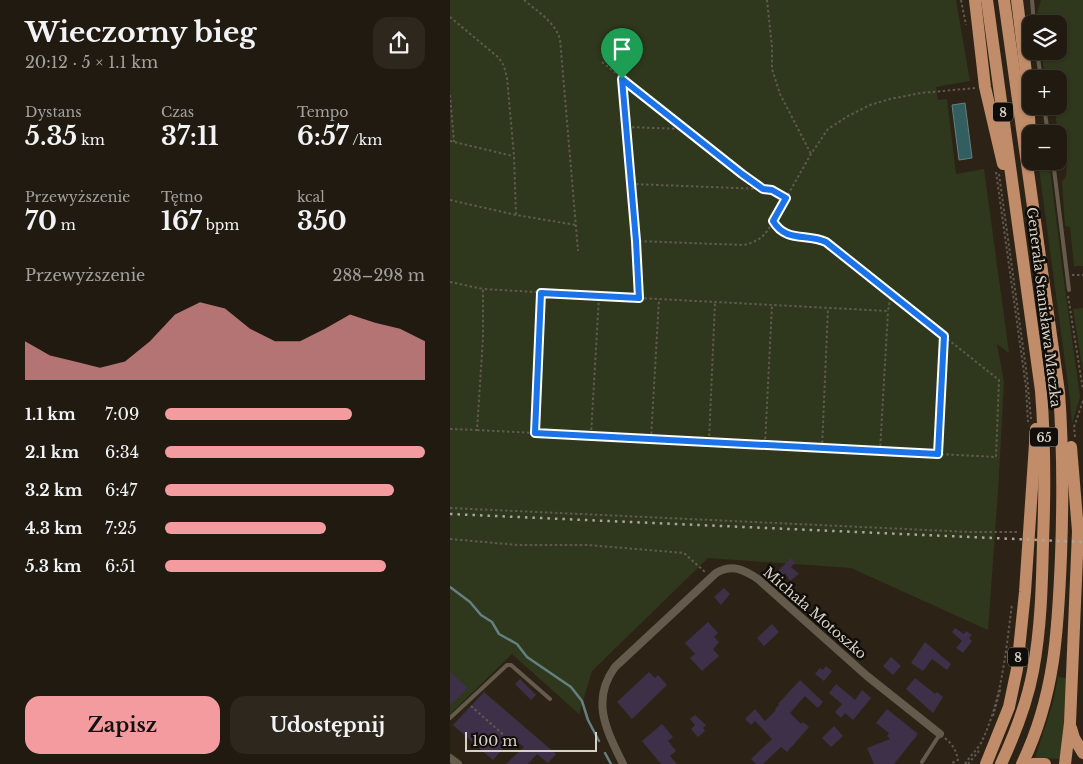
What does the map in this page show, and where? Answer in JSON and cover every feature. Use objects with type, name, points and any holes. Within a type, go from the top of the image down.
[{"type":"highway","points":[[975,0],[978,88],[1019,224]]},
{"type":"highway","name":"Generała Stanisława Maczka","points":[[987,0],[1019,224],[1044,428],[1044,529],[1039,629],[1033,670],[1021,716],[1001,764]]},
{"type":"highway","name":"Generała Stanisława Maczka","points":[[1004,0],[1053,349],[1063,438],[1062,530],[1057,632],[1052,674],[1038,727],[1022,764]]},
{"type":"highway","points":[[1017,0],[1027,81],[1032,206]]},
{"type":"highway","name":"8","points":[[986,764],[1009,707],[1017,669],[1026,592],[1037,418],[1034,382],[1035,345]]},
{"type":"highway","name":"8","points":[[1053,349],[1066,401],[1078,530],[1070,724],[1074,738],[1083,753]]},
{"type":"highway","points":[[1065,764],[1070,724]]},
{"type":"highway","points":[[1033,764],[1045,764]]},
{"type":"street","name":"Michała Motoszko","points":[[623,764],[608,732],[603,715],[602,696],[604,684],[608,676],[615,667],[711,577],[730,567],[738,568],[752,575],[832,643],[867,676],[940,734]]},
{"type":"street","points":[[450,758],[458,764]]},
{"type":"lane","points":[[1032,0],[1033,15]]},
{"type":"lane","points":[[1054,170],[1070,290]]},
{"type":"lane","points":[[450,718],[504,666],[511,665],[550,699]]},
{"type":"lane","points":[[922,762],[940,734]]},
{"type":"path","points":[[524,0],[551,22],[557,30],[560,39],[578,252]]},
{"type":"path","points":[[767,0],[773,74],[780,94],[810,154]]},
{"type":"path","points":[[962,0],[967,27]]},
{"type":"path","points":[[962,0],[970,29]]},
{"type":"path","points":[[450,17],[499,58],[504,66],[507,78],[514,156],[516,215]]},
{"type":"path","points":[[602,62],[684,129],[763,189]]},
{"type":"path","points":[[622,79],[639,298]]},
{"type":"path","points":[[636,241],[744,245],[755,242],[764,237],[810,154],[828,129],[870,105],[890,99],[978,88]]},
{"type":"path","points":[[450,95],[454,142]]},
{"type":"path","points":[[626,127],[684,129]]},
{"type":"path","points":[[450,141],[514,156]]},
{"type":"path","points":[[1028,427],[1026,387],[996,168],[1027,376],[1031,423]]},
{"type":"path","points":[[630,184],[763,189],[772,190],[786,198]]},
{"type":"path","points":[[450,200],[516,215],[576,225]]},
{"type":"path","points":[[450,429],[996,457],[999,380],[826,242],[819,239],[788,235],[778,229],[773,221]]},
{"type":"path","points":[[1067,275],[1083,275]]},
{"type":"path","points":[[450,282],[483,289],[541,293],[888,311]]},
{"type":"path","points":[[478,430],[483,338],[483,289]]},
{"type":"path","points":[[1070,290],[1068,296],[1083,390]]},
{"type":"path","points":[[535,433],[541,293]]},
{"type":"path","points":[[880,452],[888,311],[891,294]]},
{"type":"path","points":[[591,435],[600,296]]},
{"type":"path","points":[[651,439],[659,299]]},
{"type":"path","points":[[708,441],[715,302]]},
{"type":"path","points":[[765,444],[772,305]]},
{"type":"path","points":[[822,448],[828,308]]},
{"type":"path","points":[[938,454],[944,336]]},
{"type":"path","points":[[1074,427],[1083,401]]},
{"type":"path","points":[[450,508],[970,532],[1013,532]]},
{"type":"path","points":[[450,539],[518,545],[588,545],[684,553],[711,577]]},
{"type":"path","points":[[966,764],[981,742],[994,707],[1004,666],[1013,598]]},
{"type":"path","points":[[966,764],[980,749],[996,707],[1007,666],[1015,605]]},
{"type":"path","points":[[467,702],[507,738]]},
{"type":"path","points":[[940,734],[954,746],[957,754],[958,760],[950,764]]},
{"type":"green space","points":[[450,0],[956,0],[970,81],[936,87],[938,100],[947,99],[956,174],[984,169],[1009,353],[997,344],[1004,382],[988,630],[851,568],[708,558],[592,671],[579,714],[512,654],[450,714]]},
{"type":"green space","points":[[1041,0],[1083,0],[1083,266],[1074,266],[1070,227],[1065,226],[1062,181],[1066,177],[1067,170],[1067,125],[1057,125],[1055,115],[1067,115],[1067,70],[1044,70],[1043,60],[1067,60],[1067,15],[1037,14]]},
{"type":"green space","points":[[1039,170],[1050,170],[1080,397],[1072,424]]},
{"type":"green space","points":[[1083,308],[1083,372],[1073,309]]},
{"type":"green space","points":[[1058,677],[1067,678],[1061,759],[1035,758],[1053,703]]},
{"type":"water","points":[[965,103],[972,158],[959,160],[952,105]]},
{"type":"building","points":[[791,558],[795,563],[791,567],[799,574],[790,581],[785,573],[775,583],[770,578]]},
{"type":"building","points":[[724,588],[730,594],[721,605],[714,597]]},
{"type":"building","points":[[708,622],[718,633],[714,637],[719,642],[713,649],[719,656],[702,671],[690,658],[695,654],[685,643]]},
{"type":"building","points":[[772,624],[779,632],[764,646],[757,638]]},
{"type":"building","points":[[955,628],[964,634],[966,631],[972,635],[969,638],[972,641],[963,653],[956,648],[962,641],[952,632]]},
{"type":"building","points":[[925,642],[951,664],[947,670],[932,659],[923,671],[911,663]]},
{"type":"building","points":[[891,657],[901,666],[893,675],[883,666]]},
{"type":"building","points":[[826,666],[832,671],[824,681],[815,674],[820,668],[823,670]]},
{"type":"building","points":[[450,672],[468,688],[450,705]]},
{"type":"building","points":[[649,672],[655,678],[658,675],[667,685],[632,719],[617,702]]},
{"type":"building","points":[[915,678],[935,694],[937,692],[943,697],[933,713],[906,689]]},
{"type":"building","points":[[520,679],[536,695],[531,700],[515,684]]},
{"type":"building","points":[[800,680],[823,702],[818,708],[805,696],[790,713],[801,724],[803,722],[809,727],[787,752],[781,747],[763,764],[756,764],[751,759],[772,739],[755,721],[751,725],[745,719],[755,709],[765,721]]},
{"type":"building","points":[[836,684],[855,700],[862,690],[871,698],[853,720],[845,713],[841,718],[835,712],[842,704],[829,693]]},
{"type":"building","points":[[484,692],[556,754],[548,763],[537,754],[528,764],[506,764],[524,747],[512,738],[493,760],[453,725]]},
{"type":"building","points":[[887,709],[918,734],[894,764],[874,764],[867,748],[890,739],[887,736],[889,733],[876,723]]},
{"type":"building","points":[[695,715],[706,725],[703,728],[705,731],[698,737],[691,729],[695,725],[690,719]]},
{"type":"building","points":[[662,724],[673,737],[668,741],[676,751],[670,756],[677,764],[661,764],[642,741]]},
{"type":"building","points":[[834,726],[843,736],[831,747],[822,738]]},
{"type":"waterway","points":[[450,587],[470,602],[481,615],[492,622],[499,634],[517,644],[527,657],[571,687],[582,701],[588,720],[599,741]]},
{"type":"waterway","points":[[605,753],[611,764]]},
{"type":"railway","points":[[450,514],[1083,542]]},
{"type":"route","points":[[622,79],[742,174],[763,189],[772,190],[786,198],[773,221],[783,233],[819,239],[826,242],[944,336],[938,454],[535,433],[541,293],[639,298],[622,79]]}]
